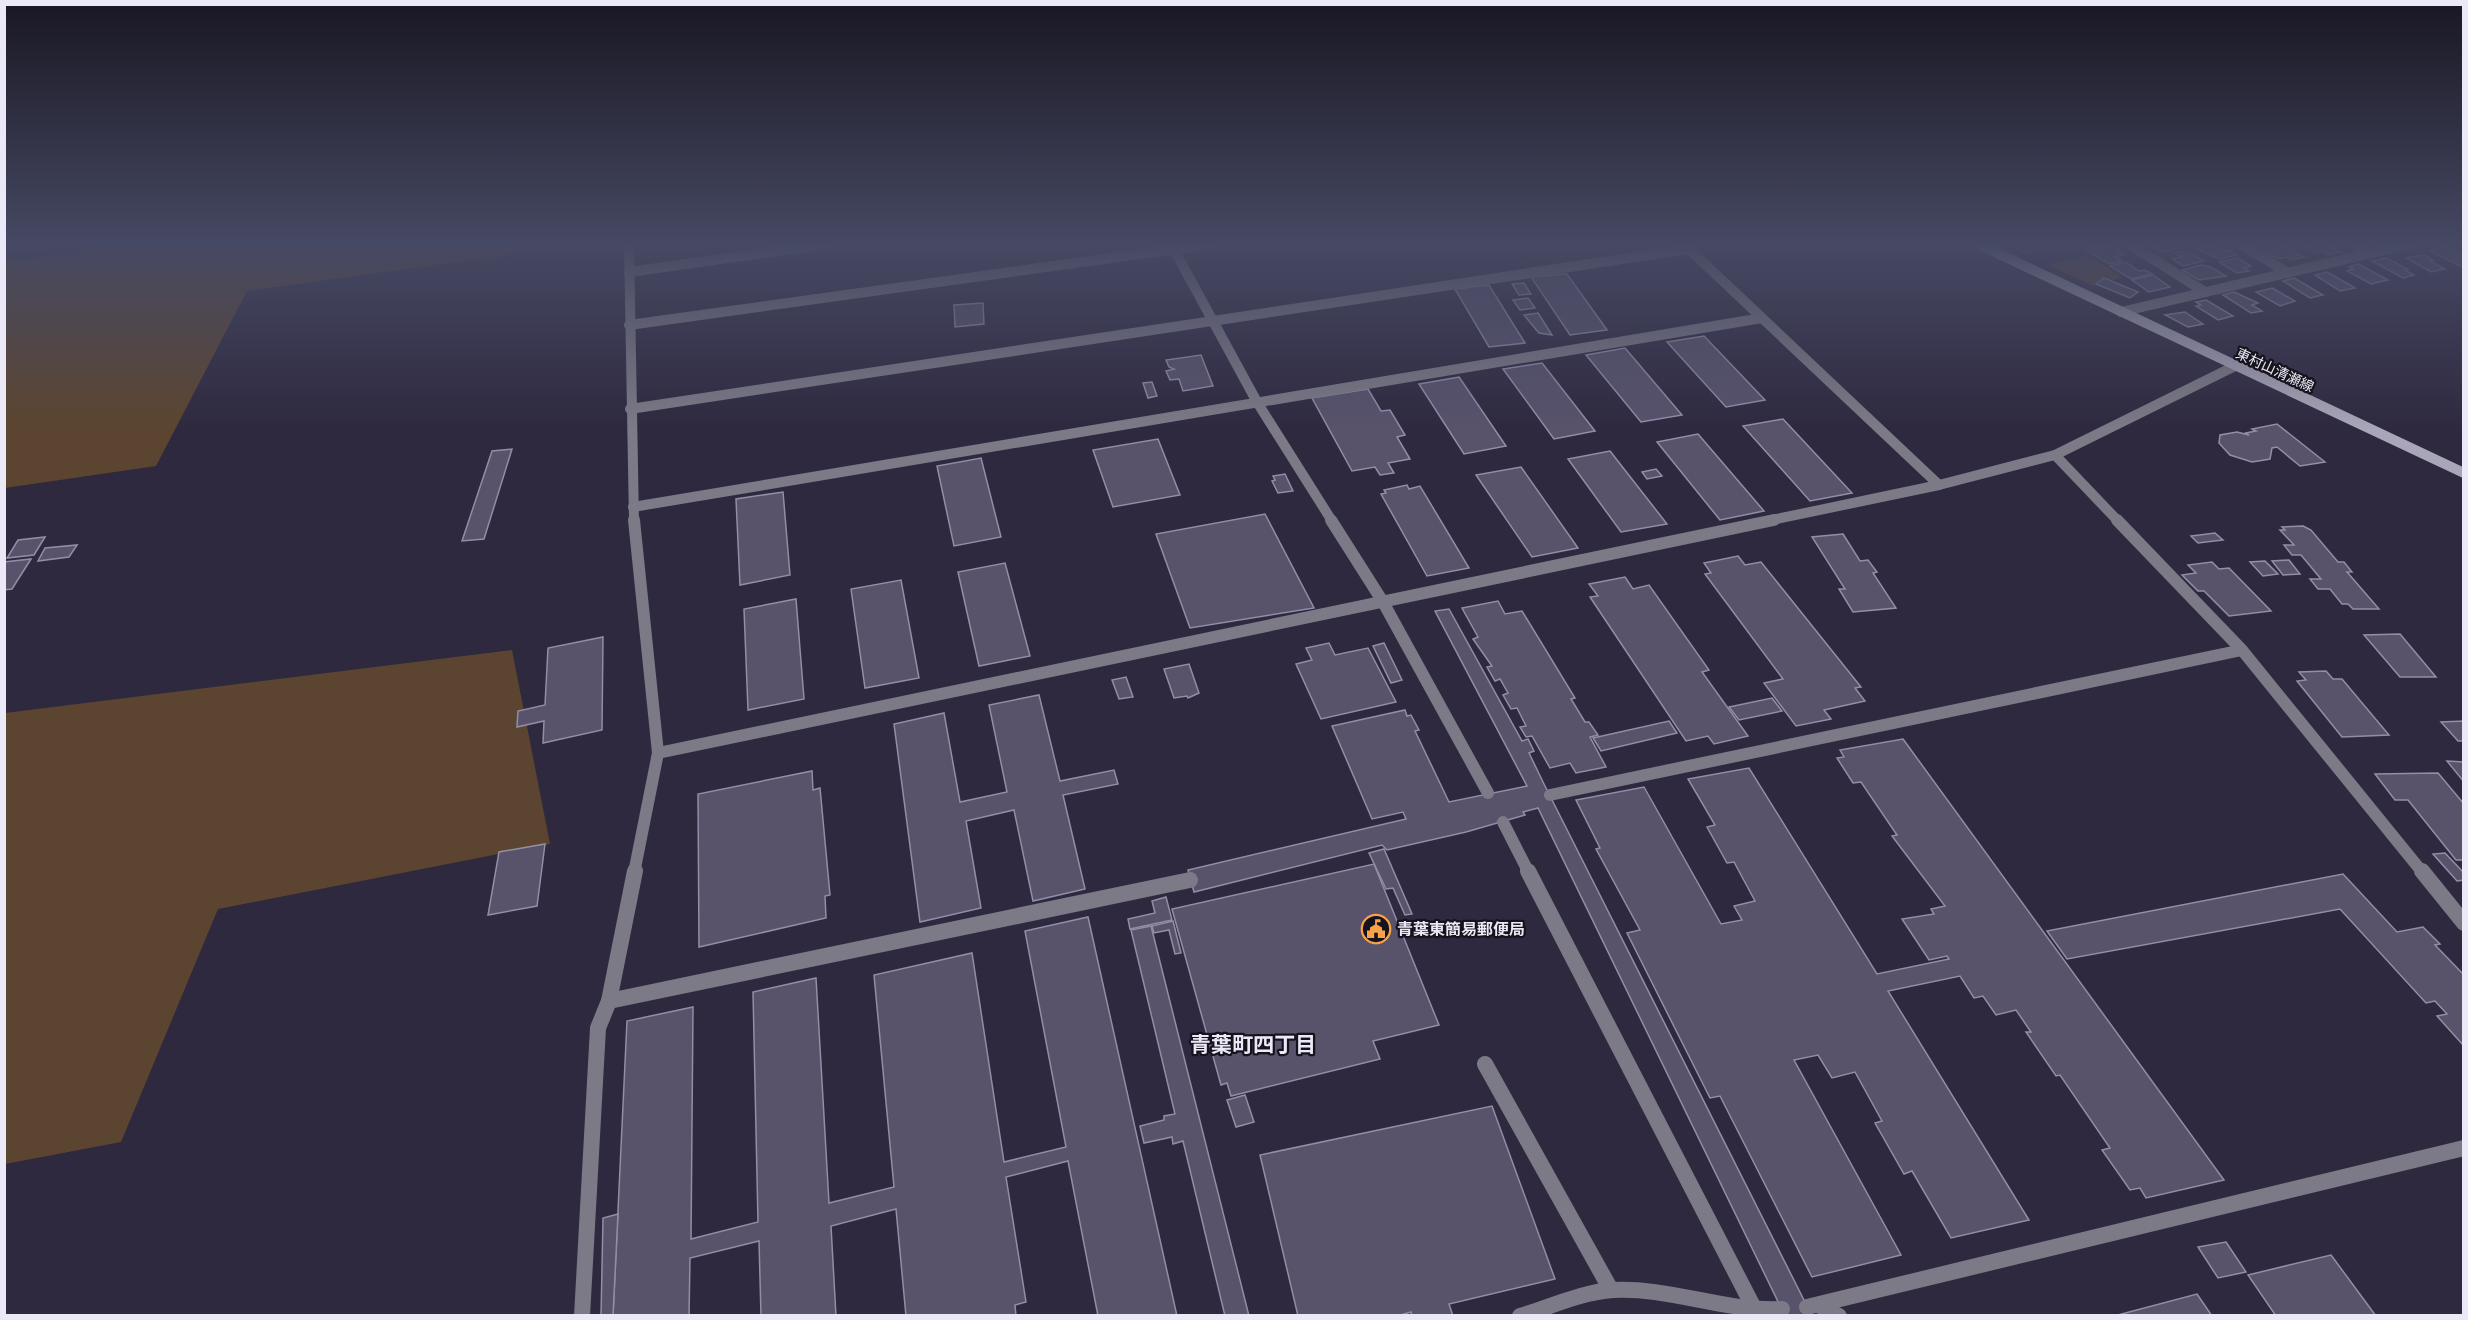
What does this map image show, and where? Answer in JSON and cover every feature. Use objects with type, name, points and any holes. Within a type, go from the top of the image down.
[{"type":"main road","name":"東村山清瀬線","points":[[2107,306],[2462,471]]},
{"type":"street","points":[[582,1316],[598,1028],[609,1001],[658,753],[633,507],[629,306]]},
{"type":"street","points":[[629,325],[764,306]]},
{"type":"street","points":[[1204,306],[1257,402],[1383,602],[1488,793]]},
{"type":"street","points":[[630,409],[1314,306]]},
{"type":"street","points":[[1749,306],[1939,485]]},
{"type":"street","points":[[2121,312],[2148,306]]},
{"type":"street","points":[[633,507],[1762,318]]},
{"type":"street","points":[[658,753],[1939,485],[2055,455],[2235,366]]},
{"type":"street","points":[[2055,455],[2242,650],[2463,923]]},
{"type":"street","points":[[1550,795],[2242,650]]},
{"type":"street","points":[[1503,822],[1756,1312]]},
{"type":"street","points":[[609,1001],[1191,880]]},
{"type":"street","points":[[1485,1064],[1611,1290]]},
{"type":"street","points":[[1839,1316],[1814,1306],[2463,1148]]},
{"type":"street","points":[[1521,1316],[1611,1290],[1638,1291],[1756,1312],[1782,1310]]},
{"type":"shaded area","points":[[5,306],[239,306],[156,466],[5,488]]},
{"type":"shaded area","points":[[512,650],[550,844],[218,909],[121,1142],[5,1164],[5,713]]},
{"type":"building","points":[[954,306],[983,306],[984,324],[955,327]]},
{"type":"building","points":[[1465,306],[1502,306],[1525,343],[1489,347]]},
{"type":"building","points":[[1517,306],[1533,306],[1535,308],[1520,310]]},
{"type":"building","points":[[1550,306],[1590,306],[1607,330],[1570,335]]},
{"type":"building","points":[[2196,306],[2215,306],[2233,316],[2218,320]]},
{"type":"building","points":[[2239,306],[2253,306],[2262,311],[2251,313]]},
{"type":"building","points":[[2185,312],[2203,324],[2188,327],[2165,315]]},
{"type":"building","points":[[1538,313],[1552,335],[1539,333],[1524,315]]},
{"type":"building","points":[[1704,336],[1765,400],[1726,407],[1667,342]]},
{"type":"building","points":[[1625,348],[1682,415],[1641,422],[1586,355]]},
{"type":"building","points":[[1201,355],[1213,386],[1183,391],[1179,379],[1170,380],[1166,371],[1174,369],[1169,367],[1166,360]]},
{"type":"building","points":[[1542,363],[1595,431],[1554,439],[1503,369]]},
{"type":"building","points":[[1459,377],[1506,446],[1464,454],[1419,384]]},
{"type":"building","points":[[1152,382],[1157,396],[1148,398],[1143,383]]},
{"type":"building","points":[[1368,389],[1381,411],[1390,410],[1405,435],[1397,437],[1410,459],[1388,463],[1394,473],[1380,475],[1375,467],[1352,471],[1312,398]]},
{"type":"building","points":[[1783,419],[1852,493],[1810,501],[1743,426]]},
{"type":"building","points":[[2277,424],[2325,462],[2300,466],[2277,447],[2272,448],[2270,459],[2252,462],[2230,455],[2219,443],[2220,435],[2237,432],[2249,435],[2246,433],[2256,431],[2252,429]]},
{"type":"building","points":[[1698,434],[1764,511],[1720,520],[1657,442]]},
{"type":"building","points":[[1158,439],[1180,495],[1113,507],[1093,450]]},
{"type":"building","points":[[512,449],[484,539],[462,541],[492,451]]},
{"type":"building","points":[[1610,451],[1667,524],[1621,532],[1568,459]]},
{"type":"building","points":[[981,458],[1001,537],[954,546],[937,466]]},
{"type":"building","points":[[1521,467],[1578,548],[1532,557],[1476,475]]},
{"type":"building","points":[[1656,469],[1662,476],[1647,479],[1642,472]]},
{"type":"building","points":[[1285,474],[1293,491],[1278,493],[1272,481],[1275,480],[1273,476]]},
{"type":"building","points":[[1407,485],[1409,489],[1420,486],[1469,568],[1427,576],[1381,494],[1386,493],[1384,490]]},
{"type":"building","points":[[783,492],[790,575],[740,585],[736,499]]},
{"type":"building","points":[[1265,514],[1314,608],[1190,628],[1156,534]]},
{"type":"building","points":[[2303,526],[2311,530],[2338,562],[2344,562],[2352,572],[2347,572],[2379,609],[2353,609],[2348,604],[2342,604],[2330,589],[2318,589],[2310,579],[2321,579],[2301,555],[2292,555],[2284,545],[2294,545],[2280,530],[2285,530],[2282,527]]},
{"type":"building","points":[[2215,533],[2223,540],[2198,543],[2191,536]]},
{"type":"building","points":[[1843,534],[1860,561],[1868,560],[1877,572],[1873,573],[1896,608],[1853,612],[1839,589],[1845,589],[1812,537]]},
{"type":"building","points":[[45,537],[34,555],[7,558],[18,540]]},
{"type":"building","points":[[77,545],[69,557],[38,561],[45,548]]},
{"type":"building","points":[[1738,556],[1745,565],[1761,562],[1861,687],[1855,688],[1865,701],[1824,710],[1831,719],[1796,726],[1764,683],[1783,679],[1705,574],[1711,573],[1704,563]]},
{"type":"building","points":[[31,559],[12,589],[4,590],[4,562]]},
{"type":"building","points":[[2289,560],[2300,574],[2283,575],[2272,561]]},
{"type":"building","points":[[2265,561],[2278,574],[2263,576],[2250,562]]},
{"type":"building","points":[[2212,562],[2219,569],[2229,568],[2271,611],[2229,616],[2204,591],[2198,591],[2182,575],[2196,573],[2188,565]]},
{"type":"building","points":[[1005,563],[1030,656],[979,666],[958,572]]},
{"type":"building","points":[[1625,577],[1633,589],[1649,585],[1709,670],[1702,672],[1748,736],[1714,744],[1708,736],[1686,741],[1590,597],[1598,596],[1589,584]]},
{"type":"building","points":[[901,580],[919,678],[865,688],[851,589]]},
{"type":"building","points":[[796,599],[804,699],[748,710],[744,609]]},
{"type":"building","points":[[1498,601],[1505,614],[1522,611],[1575,698],[1571,699],[1585,722],[1589,722],[1598,735],[1590,737],[1606,767],[1576,773],[1570,763],[1550,768],[1532,736],[1526,737],[1520,727],[1526,726],[1517,708],[1511,709],[1503,695],[1508,693],[1500,679],[1495,681],[1487,667],[1492,666],[1473,639],[1478,637],[1462,608]]},
{"type":"building","points":[[1449,609],[1522,741],[1528,739],[1534,751],[1529,753],[1544,784],[1812,1316],[1785,1316],[1538,808],[1523,812],[1525,815],[1466,832],[1387,850],[1382,845],[1194,892],[1188,870],[1406,819],[1403,812],[1372,819],[1332,726],[1405,710],[1407,716],[1411,715],[1419,730],[1415,731],[1449,802],[1527,786],[1435,611]]},
{"type":"building","points":[[2400,634],[2436,677],[2400,677],[2364,635]]},
{"type":"building","points":[[603,637],[602,730],[543,743],[544,721],[517,727],[518,711],[545,705],[548,648]]},
{"type":"building","points":[[1329,643],[1335,655],[1368,648],[1396,702],[1321,719],[1296,664],[1312,660],[1306,648]]},
{"type":"building","points":[[1384,643],[1402,680],[1391,683],[1373,646]]},
{"type":"building","points":[[1189,664],[1199,693],[1188,698],[1187,696],[1174,698],[1164,669]]},
{"type":"building","points":[[2326,671],[2333,679],[2342,679],[2389,735],[2342,737],[2297,681],[2306,680],[2299,672]]},
{"type":"building","points":[[1126,677],[1133,697],[1119,699],[1112,680]]},
{"type":"building","points":[[1039,695],[1060,781],[1114,770],[1118,784],[1063,795],[1085,889],[1033,901],[1014,810],[966,821],[981,908],[920,922],[894,724],[944,713],[960,802],[1007,792],[989,705]]},
{"type":"building","points":[[1772,698],[1782,711],[1739,720],[1729,707]]},
{"type":"building","points":[[1669,721],[1677,733],[1601,751],[1593,738]]},
{"type":"building","points":[[2464,721],[2464,741],[2458,741],[2441,722]]},
{"type":"building","points":[[1903,739],[2224,1180],[2146,1198],[2140,1188],[2130,1190],[2102,1150],[2110,1148],[2060,1075],[2056,1076],[2026,1032],[2031,1032],[2016,1010],[1996,1015],[1983,996],[1974,998],[1960,976],[1888,991],[2029,1220],[1951,1238],[1912,1171],[1904,1174],[1875,1123],[1882,1121],[1855,1072],[1832,1078],[1818,1055],[1794,1060],[1901,1255],[1812,1277],[1720,1096],[1710,1098],[1627,933],[1640,930],[1596,849],[1600,848],[1576,800],[1644,787],[1721,924],[1742,920],[1734,906],[1755,901],[1734,862],[1727,863],[1707,827],[1715,825],[1688,779],[1749,768],[1877,974],[1949,959],[1947,956],[1929,960],[1902,919],[1934,914],[1931,909],[1945,906],[1892,836],[1897,835],[1861,782],[1853,783],[1837,758],[1844,757],[1840,750]]},
{"type":"building","points":[[2447,761],[2464,762],[2464,782]]},
{"type":"building","points":[[812,771],[813,790],[820,788],[830,895],[825,896],[826,918],[699,947],[698,794]]},
{"type":"building","points":[[2438,773],[2464,804],[2464,860],[2456,860],[2408,800],[2395,800],[2375,774]]},
{"type":"building","points":[[545,844],[537,906],[488,915],[499,852]]},
{"type":"building","points":[[1384,849],[1412,914],[1405,915],[1393,888],[1386,889],[1369,853]]},
{"type":"building","points":[[2445,853],[2464,873],[2464,880],[2457,881],[2433,854]]},
{"type":"building","points":[[1374,864],[1439,1025],[1373,1041],[1380,1059],[1231,1096],[1227,1083],[1221,1085],[1172,909]]},
{"type":"building","points":[[2343,874],[2397,932],[2423,927],[2440,944],[2435,945],[2464,975],[2464,1046],[2437,1016],[2447,1014],[2435,1001],[2426,1003],[2340,909],[2067,959],[2047,931]]},
{"type":"building","points":[[1166,897],[1172,920],[1130,929],[1128,919],[1155,913],[1152,901]]},
{"type":"building","points":[[1088,917],[1177,1316],[1098,1316],[1068,1161],[1006,1177],[1026,1302],[1015,1305],[1016,1316],[906,1316],[896,1209],[831,1226],[836,1316],[761,1316],[759,1241],[690,1258],[689,1316],[613,1316],[627,1021],[693,1007],[691,1239],[758,1222],[753,992],[816,978],[829,1203],[894,1187],[874,975],[972,953],[1004,1162],[1066,1147],[1025,931]]},
{"type":"building","points":[[1173,921],[1181,953],[1175,954],[1169,930],[1154,933],[1152,926]]},
{"type":"building","points":[[1151,926],[1249,1316],[1225,1316],[1183,1141],[1173,1144],[1172,1137],[1144,1143],[1140,1126],[1164,1120],[1164,1116],[1175,1114],[1131,930]]},
{"type":"building","points":[[1245,1095],[1254,1122],[1236,1127],[1227,1100]]},
{"type":"building","points":[[1492,1106],[1555,1279],[1449,1304],[1453,1316],[1412,1316],[1411,1312],[1397,1316],[1298,1316],[1260,1155]]},
{"type":"building","points":[[618,1214],[613,1316],[601,1316],[603,1218]]},
{"type":"building","points":[[2226,1242],[2246,1272],[2218,1278],[2198,1247]]},
{"type":"building","points":[[2331,1255],[2376,1316],[2276,1316],[2248,1275]]},
{"type":"building","points":[[2197,1294],[2212,1316],[2114,1316]]},
{"type":"place","name":"青葉東簡易郵便局","points":[[1376,929]]},
{"type":"district","name":"青葉町四丁目","points":[[1253,1045]]}]
